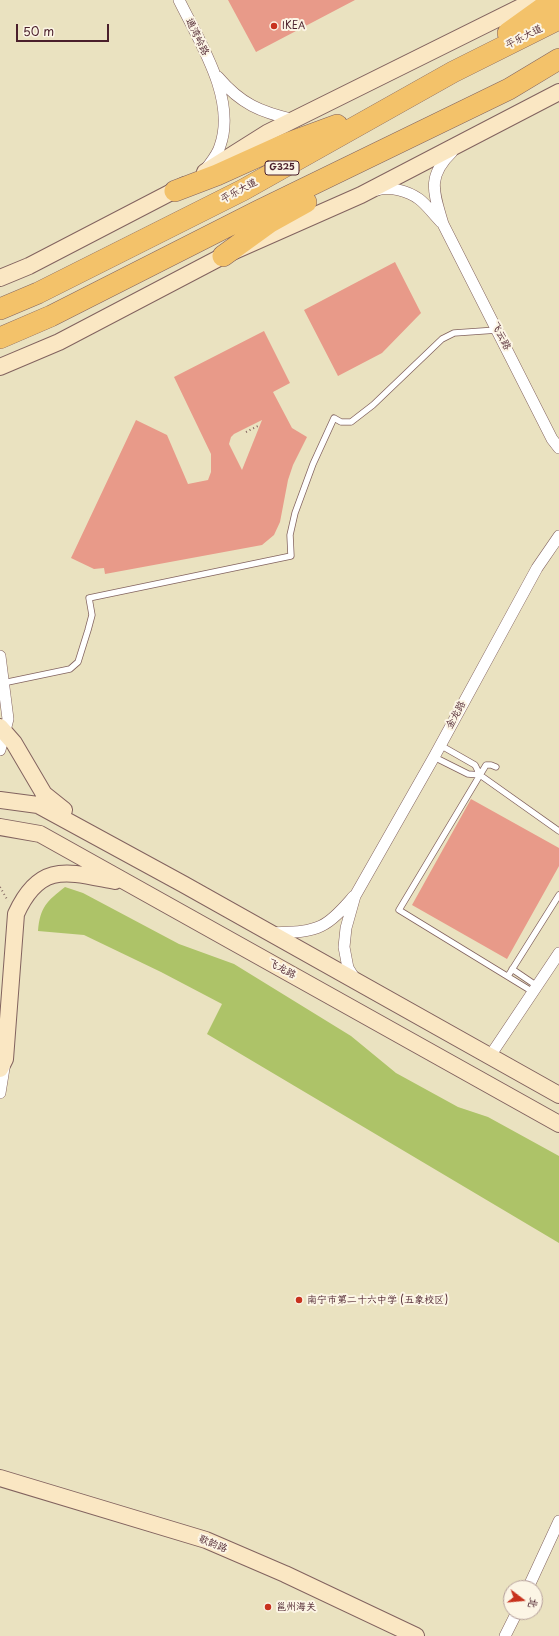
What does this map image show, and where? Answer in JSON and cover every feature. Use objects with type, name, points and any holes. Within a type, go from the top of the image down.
[{"type":"highway","points":[[453,72],[554,0]]},
{"type":"highway","name":"平乐大道","points":[[0,309],[38,293],[244,190],[392,105],[453,72],[559,19]]},
{"type":"highway","points":[[0,338],[51,316],[373,154],[509,89],[559,59]]},
{"type":"highway","points":[[509,89],[559,76]]},
{"type":"highway","points":[[175,191],[217,175],[288,143],[392,105]]},
{"type":"highway","points":[[224,256],[270,222],[325,192],[373,154]]},
{"type":"main road","points":[[0,278],[29,266],[175,191],[267,133],[535,0]]},
{"type":"main road","points":[[0,367],[59,342],[224,256],[361,195],[458,146],[559,92]]},
{"type":"main road","points":[[0,271],[29,266]]},
{"type":"main road","points":[[0,377],[46,348]]},
{"type":"main road","points":[[2,730],[14,742],[44,794],[95,835]]},
{"type":"main road","points":[[0,800],[38,805],[95,835],[559,1095]]},
{"type":"main road","name":"飞龙路","points":[[0,828],[40,834],[559,1124]]},
{"type":"main road","points":[[3,1064],[14,928],[16,914],[23,899],[38,882],[51,875],[70,873],[127,883]]},
{"type":"main road","name":"歌韵路","points":[[0,1478],[206,1540],[284,1574],[416,1636]]},
{"type":"street","name":"通湾岭路","points":[[179,0],[214,74],[222,98],[224,115],[223,136],[220,148],[204,173]]},
{"type":"street","name":"通湾岭路","points":[[214,74],[242,101],[261,111],[295,120]]},
{"type":"street","name":"飞云路","points":[[458,146],[442,162],[436,174],[434,192],[443,224],[552,439],[559,448]]},
{"type":"street","name":"飞云路","points":[[361,195],[385,188],[400,190],[419,199],[443,224]]},
{"type":"street","name":"金龙路","points":[[358,982],[348,968],[344,948],[346,928],[355,896],[434,757],[537,568],[559,536]]},
{"type":"street","points":[[0,656],[8,719],[2,730],[0,750]]},
{"type":"street","name":"金龙路","points":[[271,934],[300,932],[322,926],[355,896]]},
{"type":"street","points":[[490,1056],[559,953]]},
{"type":"street","points":[[0,1093],[3,1064]]},
{"type":"street","points":[[532,1580],[559,1521]]},
{"type":"street","points":[[505,1636],[513,1620]]},
{"type":"lane","points":[[3,683],[70,669],[78,662],[92,615],[89,598],[291,556],[290,535],[295,513],[313,464],[334,418],[341,422],[351,422],[373,405],[442,339],[454,333],[497,330]]},
{"type":"lane","points":[[440,745],[475,766],[480,774],[559,831]]},
{"type":"lane","points":[[434,757],[468,774],[480,774]]},
{"type":"lane","points":[[496,767],[486,765],[400,910],[508,976],[535,989]]},
{"type":"lane","points":[[508,976],[559,895]]},
{"type":"lane","points":[[512,969],[535,989]]},
{"type":"path","points":[[246,432],[260,425]]},
{"type":"green space","points":[[65,887],[83,893],[179,944],[234,964],[351,1036],[396,1073],[458,1107],[488,1117],[559,1156],[559,1243],[207,1034],[222,1004],[161,972],[84,935],[38,931],[41,916],[46,905],[53,896]]},
{"type":"building","name":"IKEA","points":[[228,0],[355,0],[256,52]]},
{"type":"building","points":[[395,262],[421,313],[382,353],[338,376],[304,310]]},
{"type":"building","points":[[264,331],[290,383],[273,392],[292,428],[307,437],[293,465],[288,480],[280,522],[274,535],[262,545],[105,574],[104,568],[94,569],[71,558],[136,420],[167,435],[188,484],[208,480],[211,472],[211,454],[174,377]],"holes":[[[262,420],[242,470],[229,444],[231,437]]]},
{"type":"building","points":[[471,799],[559,848],[559,866],[507,959],[412,905]]},
{"type":"place","name":"IKEA","points":[[274,26]]},
{"type":"place","name":"南宁市第二十六中学 (五象校区)","points":[[299,1300]]},
{"type":"place","name":"邕州海关","points":[[268,1607]]}]
